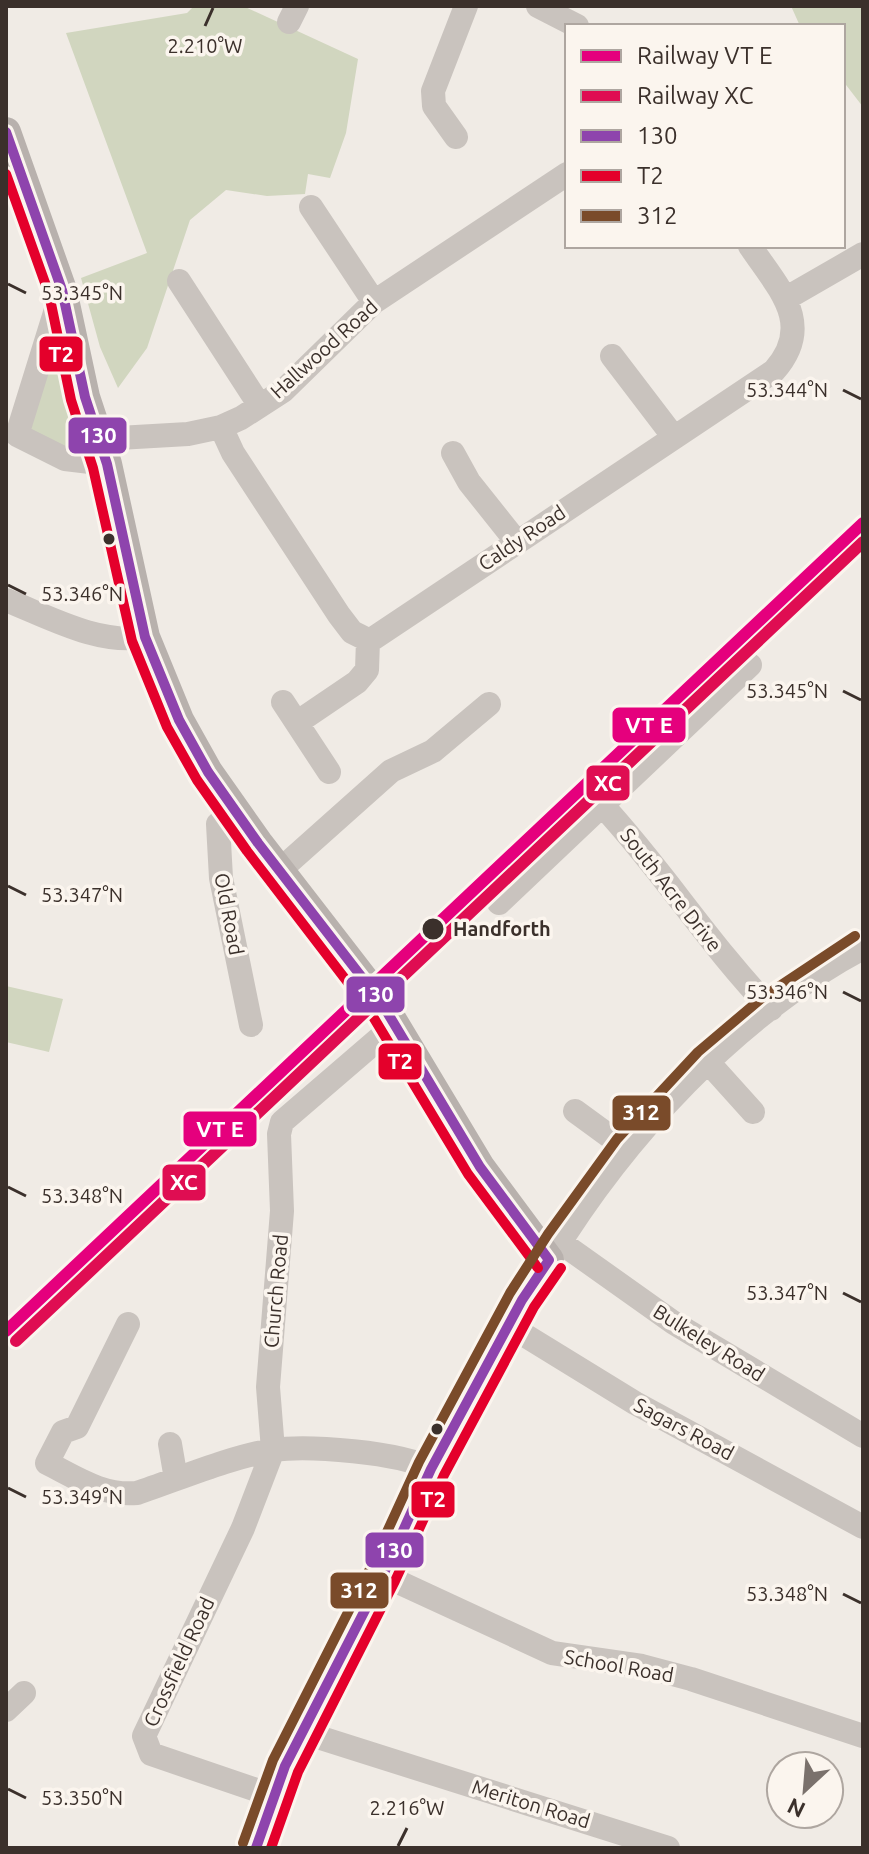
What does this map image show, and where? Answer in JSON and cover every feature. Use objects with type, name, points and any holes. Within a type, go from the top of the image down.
[{"type":"main road","points":[[6,132],[62,290],[85,397],[104,452],[145,637],[179,720],[236,811],[391,1016],[480,1167],[555,1251],[508,1325],[431,1469],[383,1575],[302,1732],[274,1796],[256,1848]]},
{"type":"street","points":[[456,137],[434,106],[433,91],[466,6]]},
{"type":"street","points":[[538,6],[573,24]]},
{"type":"street","name":"Hallwood Road","points":[[62,290],[17,435],[65,459],[221,427],[260,406],[283,391],[374,302],[565,175]]},
{"type":"street","points":[[311,207],[374,302]]},
{"type":"street","name":"Caldy Road","points":[[368,640],[391,628],[673,436],[736,399],[785,359],[794,332],[785,299],[751,248]]},
{"type":"street","points":[[785,299],[863,254]]},
{"type":"street","points":[[179,281],[260,406]]},
{"type":"street","points":[[612,356],[673,436]]},
{"type":"street","points":[[221,427],[233,453],[339,615],[352,632],[368,640],[367,670],[357,682],[298,722]]},
{"type":"street","points":[[452,453],[469,482],[516,541]]},
{"type":"street","points":[[6,600],[101,635],[122,640],[145,637]]},
{"type":"street","points":[[499,903],[750,665]]},
{"type":"street","points":[[283,702],[329,772]]},
{"type":"street","points":[[280,870],[391,771],[433,751],[489,704]]},
{"type":"street","name":"South Acre Drive","points":[[603,806],[644,850],[737,974],[771,1009]]},
{"type":"street","name":"Old Road","points":[[236,811],[218,824],[218,855],[251,1025]]},
{"type":"street","points":[[555,1251],[627,1149],[708,1062],[771,1009],[863,948]]},
{"type":"street","name":"Church Road","points":[[273,1450],[268,1387],[269,1264],[282,1211],[279,1134],[282,1122],[391,1016]]},
{"type":"street","points":[[708,1062],[753,1113]]},
{"type":"street","points":[[575,1111],[627,1149]]},
{"type":"street","name":"Bulkeley Road","points":[[555,1251],[863,1436]]},
{"type":"street","points":[[128,1324],[77,1427],[63,1432],[47,1463],[97,1489],[116,1495],[137,1493],[273,1450],[357,1452],[420,1462],[431,1469]]},
{"type":"street","name":"Sagars Road","points":[[508,1325],[635,1403],[863,1527]]},
{"type":"street","points":[[170,1444],[176,1479]]},
{"type":"street","name":"Crossfield Road","points":[[273,1450],[243,1528],[144,1736],[151,1754],[274,1796]]},
{"type":"street","name":"School Road","points":[[383,1575],[552,1653],[642,1666],[691,1679],[863,1736]]},
{"type":"street","points":[[6,1710],[24,1693]]},
{"type":"street","name":"Meriton Road","points":[[302,1732],[668,1848]]},
{"type":"green space","points":[[194,6],[243,6],[358,59],[346,133],[330,178],[308,174],[305,194],[267,196],[226,190],[190,220],[147,348],[118,388],[100,347],[81,278],[147,253],[66,33],[187,13]]},
{"type":"green space","points":[[791,6],[863,6],[863,107],[845,84],[845,24],[799,24]]},
{"type":"green space","points":[[59,328],[86,452],[80,454],[29,434]]},
{"type":"green space","points":[[6,986],[63,999],[49,1052],[6,1042]]},
{"type":"transit line","name":"130","points":[[6,132],[62,290],[85,397],[107,464],[145,637],[179,720],[208,772],[258,843],[381,1002],[480,1167],[549,1260]]},
{"type":"transit line","name":"T2","points":[[6,174],[49,294],[71,400],[93,468],[132,641],[167,727],[197,780],[247,851],[369,1010],[468,1174],[538,1268]]},
{"type":"transit line","points":[[6,1331],[863,523]]},
{"type":"transit line","name":"312","points":[[243,1843],[273,1760],[370,1569],[419,1462],[510,1293],[548,1234],[617,1139],[698,1052],[763,997],[855,936]]},
{"type":"transit line","name":"130","points":[[256,1848],[285,1766],[383,1575],[431,1469],[522,1300],[549,1260]]},
{"type":"transit line","name":"T2","points":[[271,1848],[298,1772],[395,1581],[444,1475],[534,1307],[561,1268]]},
{"type":"rail line","name":"XC","points":[[16,1341],[863,542]]},
{"type":"place","name":"Handforth","points":[[433,929]]}]
